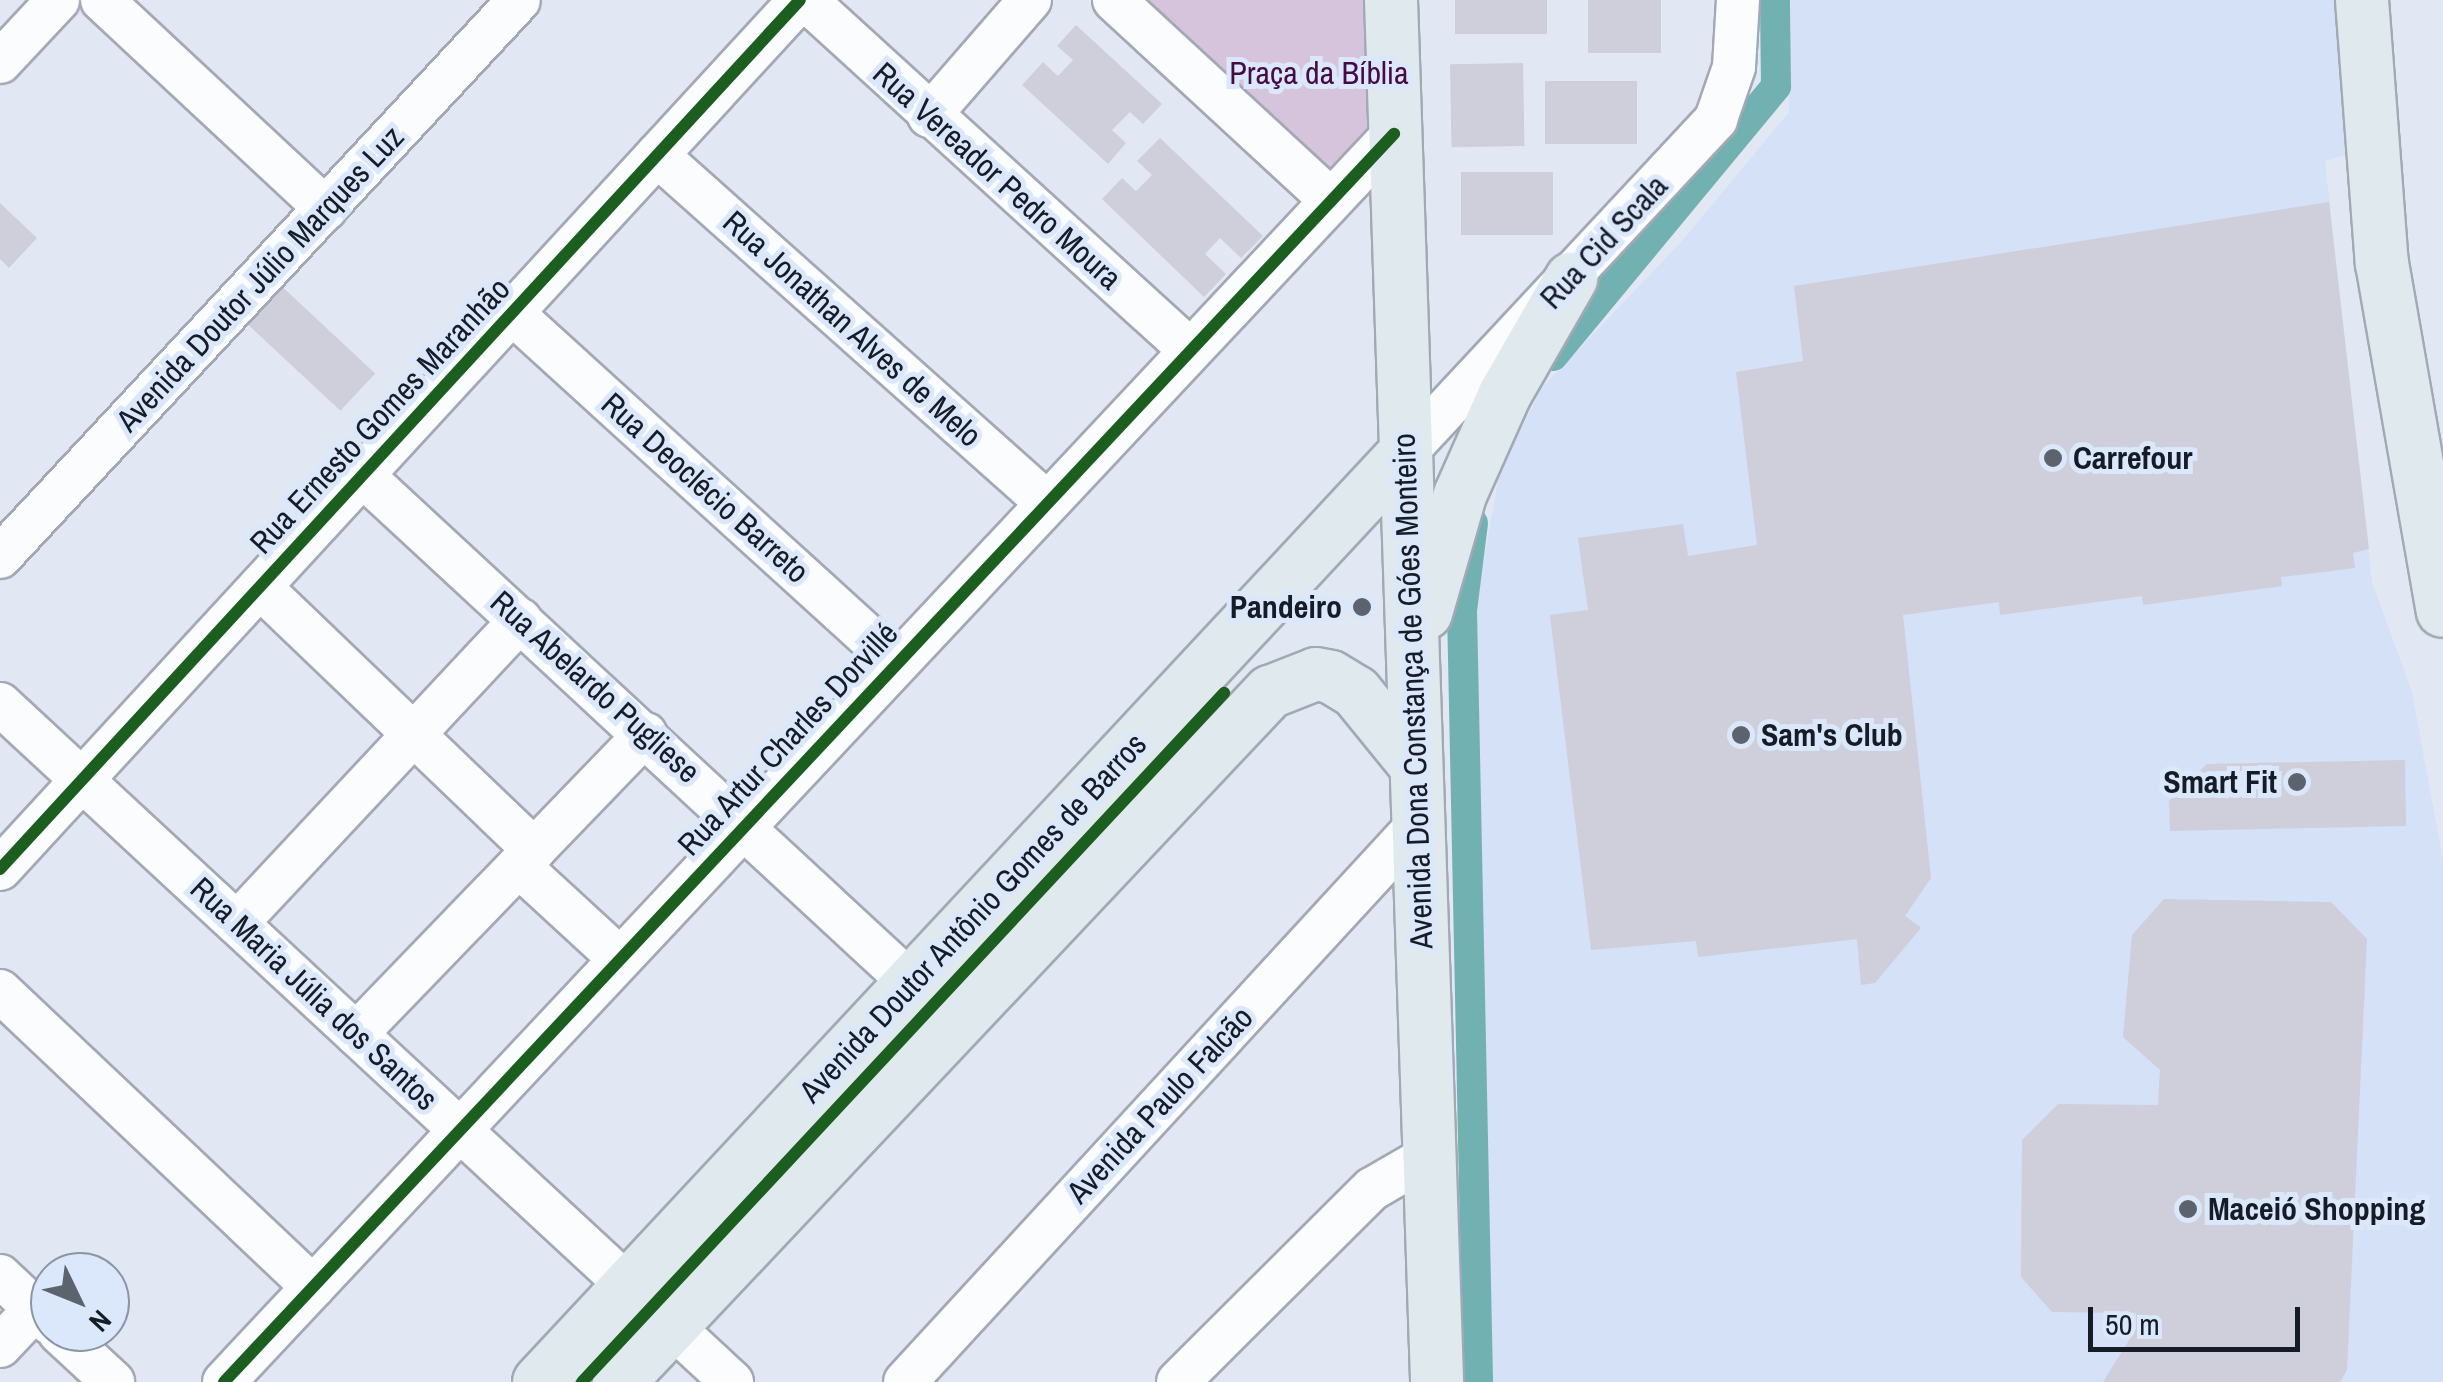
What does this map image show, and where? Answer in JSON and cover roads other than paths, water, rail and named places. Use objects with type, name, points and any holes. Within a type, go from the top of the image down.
[{"type":"main road","name":"Avenida Dona Constança de Góes Monteiro","points":[[1391,0],[1412,761],[1435,1380]]},
{"type":"main road","points":[[2362,0],[2382,264],[2443,612]]},
{"type":"main road","points":[[1410,672],[1460,494],[1505,394],[1571,279]]},
{"type":"main road","name":"Avenida Doutor Antônio Gomes de Barros","points":[[539,1382],[1406,452]]},
{"type":"main road","points":[[1202,674],[1247,712]]},
{"type":"main road","name":"Avenida Doutor Antônio Gomes de Barros","points":[[619,1382],[1247,712],[1292,681],[1331,677],[1356,692],[1412,761]]},
{"type":"street","points":[[0,62],[58,0]]},
{"type":"street","points":[[102,0],[326,210]]},
{"type":"street","name":"Avenida Doutor Júlio Marques Luz","points":[[0,556],[519,0]]},
{"type":"street","name":"Rua Vereador Pedro Moura","points":[[803,0],[1190,350]]},
{"type":"street","name":"Rua Ernesto Gomes Maranhão","points":[[0,869],[803,0]]},
{"type":"street","points":[[929,116],[1030,0]]},
{"type":"street","points":[[1114,0],[1331,200]]},
{"type":"street","name":"Rua Cid Scala","points":[[1406,452],[1716,119],[1734,67],[1738,0]]},
{"type":"street","name":"Rua Artur Charles Dorvillé","points":[[224,1382],[1394,134]]},
{"type":"street","name":"Rua Jonathan Alves de Melo","points":[[657,154],[1046,504]]},
{"type":"street","name":"Rua Deoclécio Barreto","points":[[512,312],[897,663]]},
{"type":"street","name":"Rua Abelardo Pugliese","points":[[362,475],[746,824],[912,984]]},
{"type":"street","points":[[260,587],[411,737],[620,959]]},
{"type":"street","points":[[237,923],[522,620]]},
{"type":"street","name":"Rua Maria Júlia dos Santos","points":[[0,704],[673,1325]]},
{"type":"street","points":[[356,1034],[646,734]]},
{"type":"street","name":"Avenida Paulo Falcão","points":[[905,1382],[1416,828]]},
{"type":"street","points":[[0,991],[312,1287]]},
{"type":"street","points":[[1178,1382],[1372,1189],[1428,1156]]},
{"type":"street","points":[[0,1276],[30,1304]]},
{"type":"street","points":[[673,1325],[732,1382]]},
{"type":"street","points":[[0,1346],[30,1330]]},
{"type":"street","points":[[81,1352],[112,1382]]},
{"type":"waterway","points":[[1553,356],[1776,86],[1775,0]]},
{"type":"waterway","points":[[1473,523],[1462,610],[1478,1382]]},
{"type":"place","name":"Carrefour","points":[[2053,458]]},
{"type":"place","name":"Pandeiro","points":[[1362,607]]},
{"type":"place","name":"Sam's Club","points":[[1741,735]]},
{"type":"place","name":"Smart Fit","points":[[2297,782]]},
{"type":"place","name":"Maceió Shopping","points":[[2188,1209]]},
{"type":"park label","name":"Praça da Bíblia","points":[[1319,73]]}]
